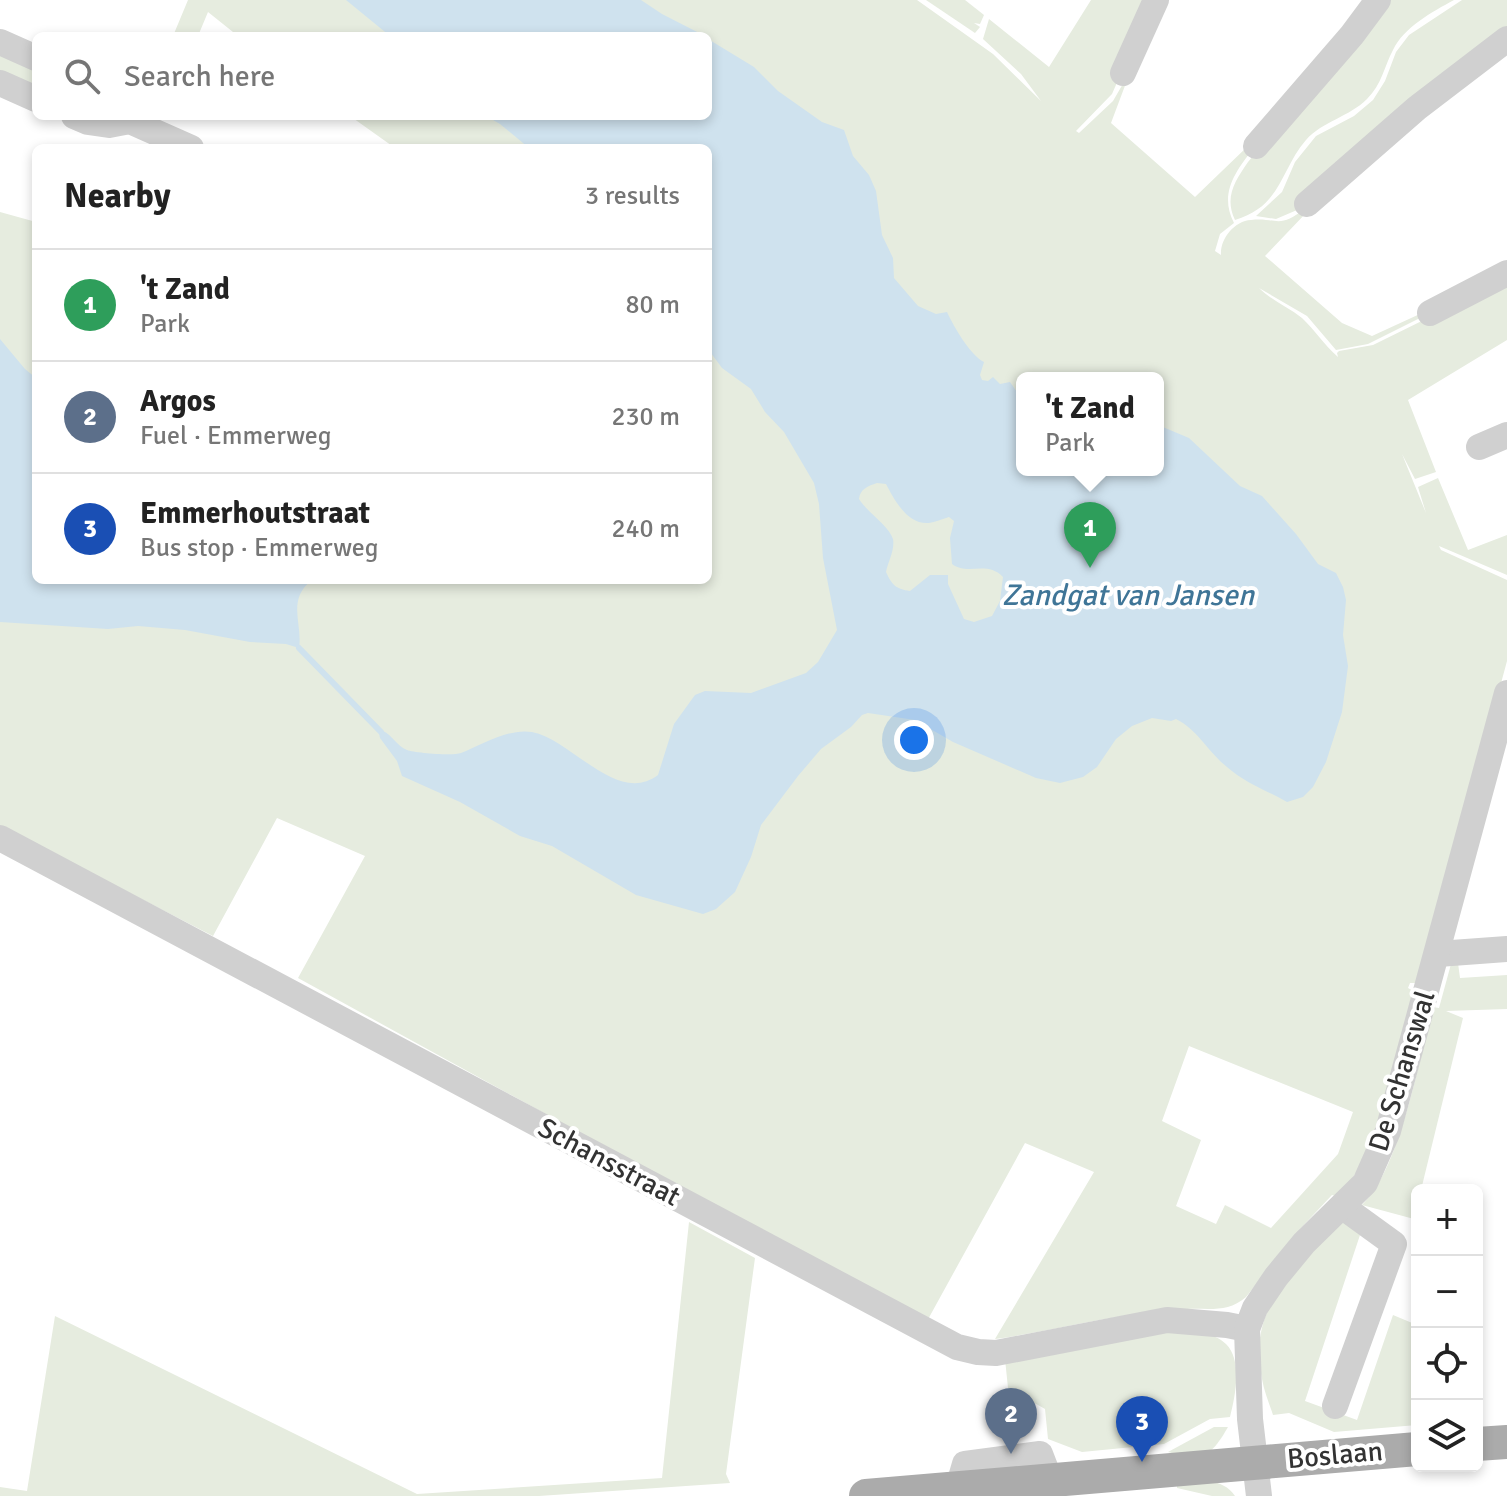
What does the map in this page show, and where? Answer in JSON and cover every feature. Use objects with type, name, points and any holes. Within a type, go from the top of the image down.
[{"type":"main road","points":[[1483,1444],[1507,1442]]},
{"type":"main road","name":"Boslaan","points":[[866,1496],[1050,1480],[1126,1485],[1253,1462],[1411,1449]]},
{"type":"street","points":[[1123,73],[1156,0]]},
{"type":"street","points":[[1256,146],[1352,35],[1378,0]]},
{"type":"street","points":[[1307,204],[1425,101],[1507,39]]},
{"type":"street","points":[[0,42],[32,56]]},
{"type":"street","points":[[0,83],[32,97]]},
{"type":"street","points":[[83,120],[109,125],[123,120]]},
{"type":"street","points":[[132,120],[183,144]]},
{"type":"street","points":[[1430,313],[1507,273]]},
{"type":"street","points":[[1479,447],[1507,435]]},
{"type":"street","name":"De Schanswal","points":[[1259,1496],[1253,1462],[1246,1362],[1247,1329],[1255,1308],[1276,1277],[1304,1243],[1365,1183],[1388,1131],[1498,760],[1507,693]]},
{"type":"street","name":"Schansstraat","points":[[0,838],[957,1347],[996,1353],[1167,1320],[1247,1329]]},
{"type":"street","points":[[1438,954],[1507,949]]},
{"type":"street","points":[[1335,1406],[1394,1244],[1343,1207]]},
{"type":"shaded area","points":[[188,0],[917,0],[993,54],[1041,101],[1021,74],[983,39],[989,19],[1049,67],[1091,0],[1153,0],[1112,94],[1076,131],[1079,133],[1113,101],[1126,83],[1111,123],[1195,197],[1248,146],[1253,149],[1231,184],[1228,202],[1234,223],[1220,234],[1215,251],[1221,255],[1226,237],[1234,227],[1245,221],[1284,221],[1305,208],[1307,212],[1265,256],[1342,323],[1372,336],[1422,313],[1424,316],[1368,344],[1336,350],[1307,316],[1259,288],[1302,318],[1338,357],[1339,351],[1373,345],[1507,279],[1507,340],[1408,400],[1436,472],[1415,479],[1402,454],[1426,513],[1418,487],[1438,478],[1468,550],[1507,535],[1507,575],[1439,546],[1441,550],[1507,580],[1507,661],[1420,983],[1410,983],[1408,988],[1417,993],[1379,1126],[1355,1174],[1339,1197],[1332,1195],[1301,1228],[1246,1297],[1225,1308],[1138,1314],[995,1339],[1094,1172],[1025,1143],[926,1323],[298,978],[365,856],[277,818],[213,936],[0,826],[0,212],[32,221],[32,584],[712,584],[712,144],[389,144],[356,120],[712,120],[712,32],[233,32],[208,12],[200,32],[175,32]],"holes":[[[1189,1046],[1353,1112],[1338,1154],[1271,1228],[1225,1205],[1216,1224],[1176,1206],[1201,1140],[1162,1121]]]},
{"type":"shaded area","points":[[926,0],[965,0],[984,15],[980,24],[974,23],[980,27],[975,33]]},
{"type":"shaded area","points":[[1384,0],[1454,0],[1404,34],[1367,99],[1306,140],[1271,196],[1250,214],[1235,220],[1231,197],[1235,183],[1248,162]]},
{"type":"shaded area","points":[[1462,0],[1507,0],[1507,33],[1297,210],[1276,219],[1256,216],[1282,192],[1295,162],[1316,136],[1354,116],[1373,100],[1385,81],[1396,52],[1409,35]]},
{"type":"shaded area","points":[[0,50],[32,64],[32,90],[0,76]]},
{"type":"shaded area","points":[[1458,963],[1460,978],[1507,975],[1507,1009],[1446,1011],[1463,1018],[1422,1184],[1411,1184],[1411,1218],[1362,1205],[1375,1188],[1397,1141],[1433,1007],[1439,1008],[1451,964]]},
{"type":"shaded area","points":[[1342,1220],[1360,1235],[1305,1401],[1357,1420],[1393,1315],[1411,1322],[1411,1426],[1334,1432],[1289,1413],[1273,1415],[1263,1384],[1259,1353],[1261,1330],[1268,1309],[1293,1272]]},
{"type":"shaded area","points":[[689,1222],[755,1258],[726,1474],[730,1483],[539,1496],[0,1496],[0,1487],[27,1491],[55,1316],[417,1494],[662,1478]]},
{"type":"shaded area","points":[[1203,1332],[1224,1342],[1234,1360],[1236,1379],[1230,1417],[1210,1419],[1164,1444],[1082,1452],[1048,1439],[1045,1409],[1008,1388],[1005,1359],[1117,1334]]},
{"type":"shaded area","points":[[1214,1427],[1228,1427],[1210,1451],[1198,1456],[1168,1452]]},
{"type":"shaded area","points":[[1177,1480],[1217,1483],[1235,1496],[1212,1496],[1177,1488]]},
{"type":"water","points":[[346,0],[641,0],[697,32],[385,32]]},
{"type":"water","name":"Zandgat van Jansen","points":[[712,41],[754,67],[778,91],[822,122],[844,130],[853,156],[869,175],[876,191],[882,235],[893,258],[894,278],[918,306],[936,314],[947,312],[968,347],[984,362],[980,375],[982,380],[988,381],[993,377],[1000,384],[1010,382],[1016,391],[1016,476],[1164,476],[1164,428],[1189,438],[1240,486],[1262,496],[1318,564],[1336,573],[1346,600],[1343,635],[1348,666],[1342,712],[1326,762],[1313,787],[1303,797],[1287,802],[1241,778],[1176,719],[1152,718],[1132,726],[1116,739],[1097,767],[1083,777],[1060,783],[1036,778],[953,742],[915,720],[868,713],[821,749],[798,776],[761,825],[735,892],[716,909],[703,914],[636,895],[552,846],[520,836],[460,802],[402,776],[397,761],[380,738],[379,733],[383,731],[407,750],[450,754],[461,753],[514,732],[532,732],[547,737],[610,777],[626,782],[642,782],[658,775],[674,724],[695,695],[705,691],[751,693],[806,673],[818,662],[837,630],[823,558],[819,504],[814,483],[784,432],[765,412],[751,389],[722,368],[712,354],[712,144],[524,144],[493,120],[712,120]],"holes":[[[877,483],[886,484],[902,510],[921,523],[949,517],[954,521],[950,538],[952,564],[964,569],[991,569],[1003,577],[1000,601],[992,616],[974,622],[964,619],[948,584],[948,575],[930,575],[910,591],[893,583],[886,572],[893,539],[859,499],[861,493]]]},
{"type":"water","points":[[0,339],[32,375],[32,584],[308,584],[298,604],[299,648],[185,630],[0,622]]},
{"type":"waterway","points":[[299,648],[381,732]]},
{"type":"place","name":"'t Zand","points":[[1090,568]]},
{"type":"place","name":"Argos","points":[[1011,1454]]},
{"type":"place","name":"Emmerhoutstraat","points":[[1142,1462]]}]
